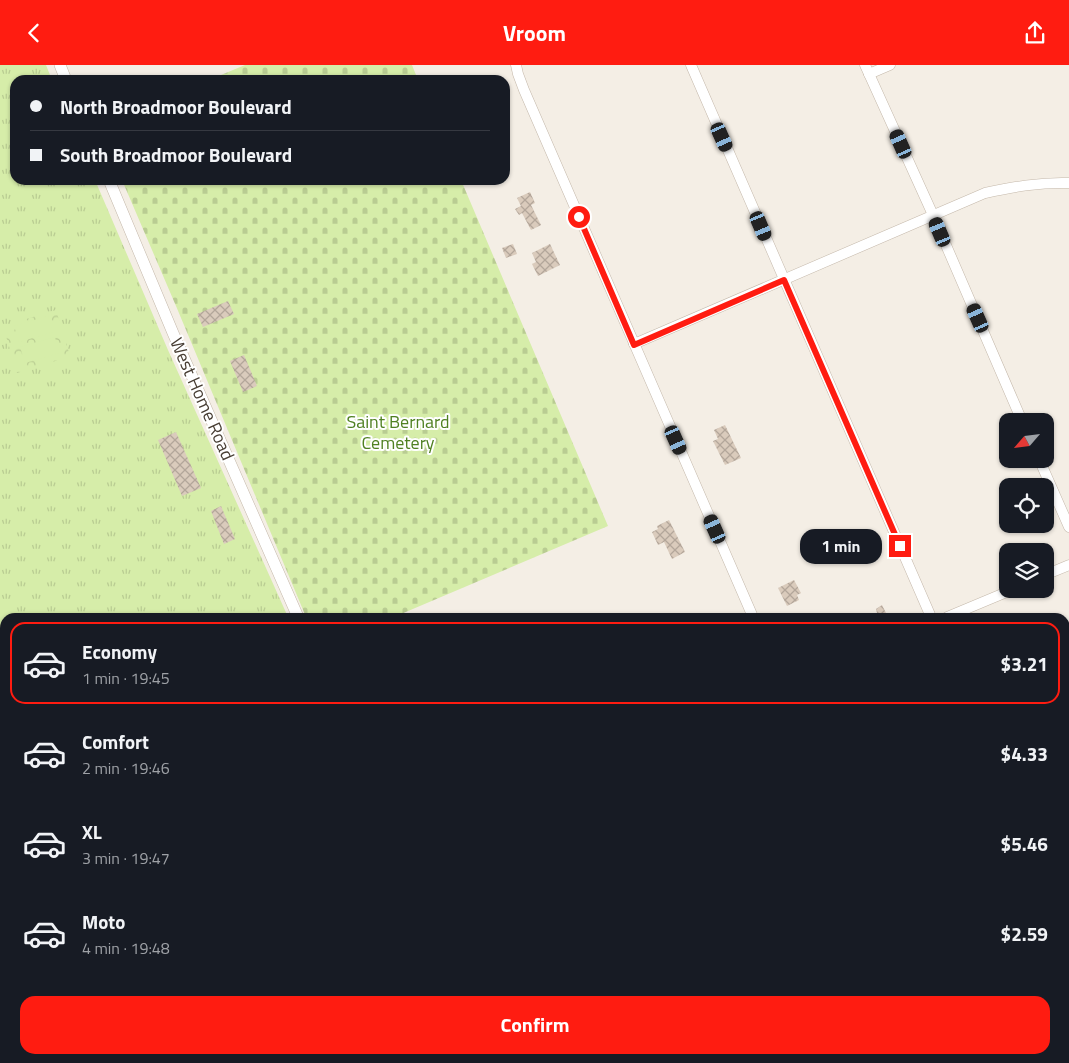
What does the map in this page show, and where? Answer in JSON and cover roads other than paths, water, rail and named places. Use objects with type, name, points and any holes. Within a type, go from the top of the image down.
[{"type":"street","points":[[516,65],[524,90],[751,613]]},
{"type":"street","points":[[690,65],[929,613]]},
{"type":"street","points":[[890,65],[867,69],[933,215],[1019,413]]},
{"type":"street","points":[[634,345],[985,193],[1042,183],[1069,183]]},
{"type":"street","name":"West Home Road","points":[[111,185],[173,333],[296,613]]},
{"type":"street","points":[[1043,468],[1066,511],[1069,527]]},
{"type":"street","points":[[1054,571],[1069,565]]},
{"type":"street","points":[[957,613],[999,595]]},
{"type":"park label","name":"Saint Bernard Cemetery","points":[[398,432]]}]
